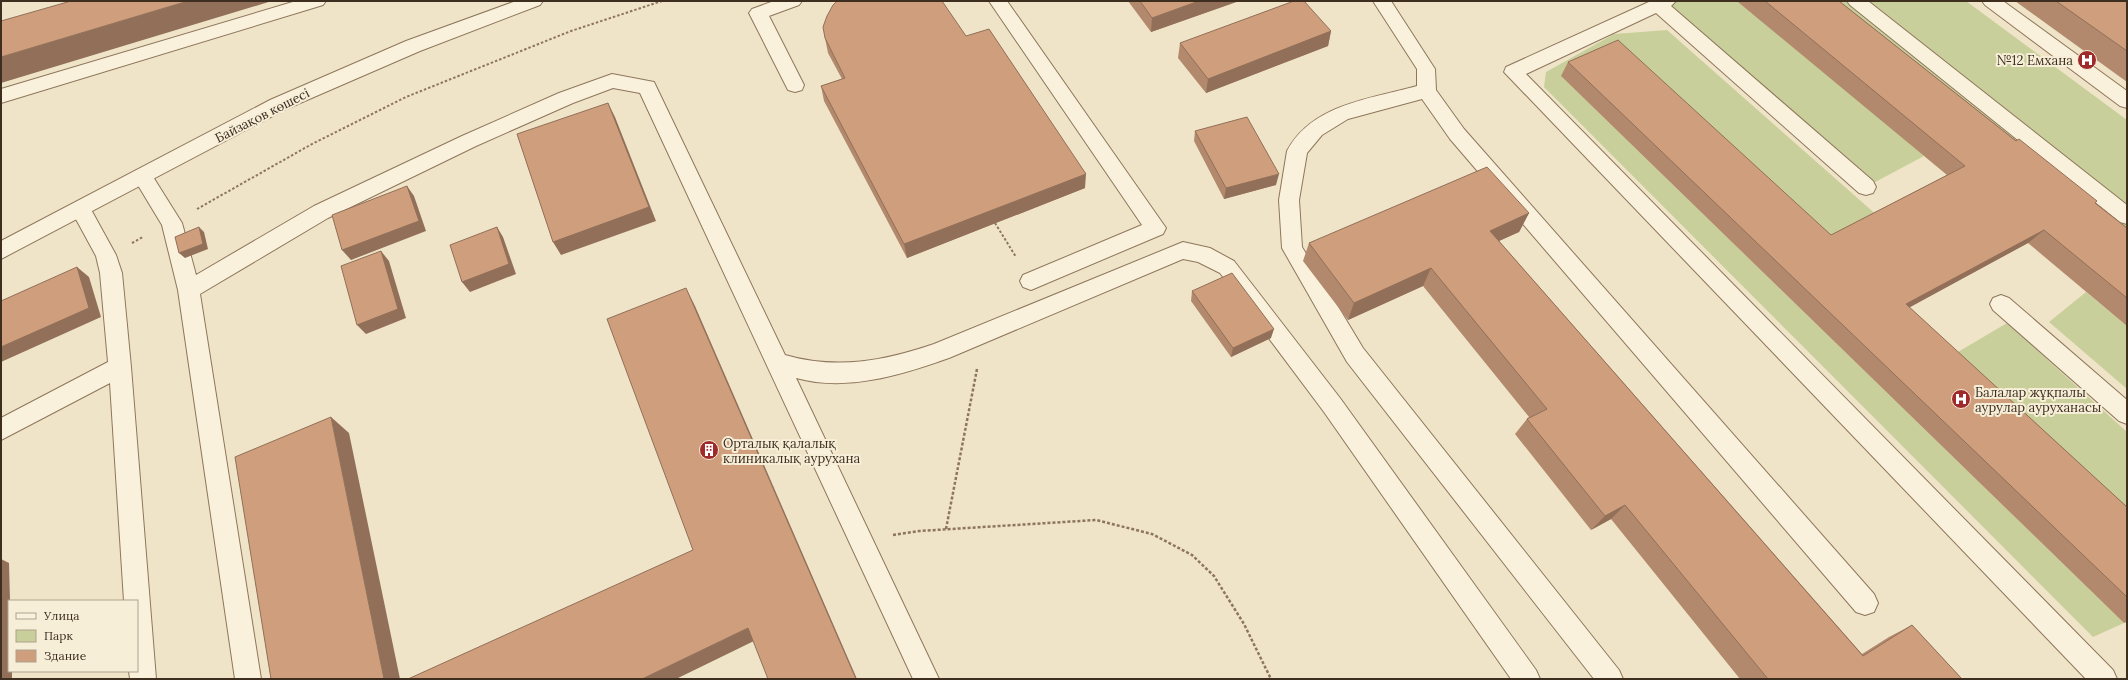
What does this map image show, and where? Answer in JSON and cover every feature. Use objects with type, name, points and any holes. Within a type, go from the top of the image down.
[{"type":"street","points":[[1,96],[317,1]]},
{"type":"street","name":"Байзақов көшесі","points":[[1,251],[277,105],[413,46],[534,1]]},
{"type":"street","points":[[793,1],[758,13],[796,85]]},
{"type":"street","points":[[998,1],[1156,228],[1031,281]]},
{"type":"street","points":[[1382,1],[1426,69],[1426,91],[1457,134],[1865,603]]},
{"type":"street","points":[[1856,1],[2127,216]]},
{"type":"street","points":[[1991,1],[2127,101]]},
{"type":"street","points":[[1866,187],[1663,3],[1513,72],[2104,679]]},
{"type":"street","points":[[189,290],[322,212],[469,141],[566,98],[612,81],[647,88],[926,679]]},
{"type":"street","points":[[1426,91],[1342,113],[1315,130],[1297,151],[1289,200],[1292,248],[1355,355],[1610,679]]},
{"type":"street","points":[[143,177],[172,223],[189,290],[248,679]]},
{"type":"street","points":[[81,210],[106,255],[111,274],[120,367],[137,600]]},
{"type":"street","points":[[777,363],[818,373],[860,372],[904,364],[984,333],[1183,250],[1203,254],[1227,267],[1336,411],[1527,679]]},
{"type":"street","points":[[2001,304],[2127,414]]},
{"type":"street","points":[[1,430],[120,367]]},
{"type":"street","points":[[138,614],[143,679]]},
{"type":"path","points":[[106,255],[172,223],[312,144],[406,96],[571,31],[662,1]]},
{"type":"path","points":[[995,223],[1031,281]]},
{"type":"path","points":[[946,529],[984,333]]},
{"type":"path","points":[[861,540],[919,531],[1096,520],[1152,534],[1192,555],[1214,576],[1244,624],[1271,679]]},
{"type":"green space","points":[[1667,1],[1740,1],[1924,156],[1866,187],[1658,5]]},
{"type":"green space","points":[[1810,1],[1966,1],[2127,120],[2127,255]]},
{"type":"green space","points":[[1667,30],[1879,217],[1818,248],[1561,76],[2124,623],[2093,637],[1544,87],[1546,72],[1614,34]]},
{"type":"green space","points":[[2086,292],[2127,326],[2127,389],[2049,322]]},
{"type":"green space","points":[[2007,323],[2127,432],[2127,535],[1941,362]]},
{"type":"building","points":[[71,1],[188,1],[1,57],[1,21]]},
{"type":"building","points":[[837,1],[942,1],[966,36],[989,29],[1086,174],[904,244],[821,86],[845,78],[825,38],[823,27],[827,16]]},
{"type":"building","points":[[1140,1],[1199,1],[1152,18]]},
{"type":"building","points":[[1294,1],[1304,1],[1331,31],[1208,79],[1180,43]]},
{"type":"building","points":[[1765,1],[1839,1],[2016,141],[2019,139],[2097,201],[2095,203],[2127,228],[2127,298],[2044,230],[1906,304],[2127,507],[2127,597],[1568,62],[1618,40],[1831,235],[1965,166]]},
{"type":"building","points":[[2056,1],[2127,1],[2127,51]]},
{"type":"building","points":[[608,103],[649,207],[553,242],[517,134]]},
{"type":"building","points":[[1247,117],[1279,174],[1226,188],[1195,131]]},
{"type":"building","points":[[1487,167],[1529,213],[1490,231],[1863,656],[1912,625],[1962,679],[1768,679],[1625,505],[1605,516],[1527,419],[1547,409],[1431,268],[1354,303],[1309,243]]},
{"type":"building","points":[[407,186],[419,221],[342,250],[332,215]]},
{"type":"building","points":[[199,227],[203,244],[179,253],[175,237]]},
{"type":"building","points":[[497,227],[509,264],[462,282],[450,245]]},
{"type":"building","points":[[381,251],[398,309],[357,325],[341,266]]},
{"type":"building","points":[[77,267],[89,308],[1,347],[1,301]]},
{"type":"building","points":[[1232,273],[1274,329],[1233,348],[1192,291]]},
{"type":"building","name":"Орталық қалалық клиникалық аурухана","points":[[686,288],[856,679],[768,679],[748,628],[642,679],[408,679],[693,550],[607,319]]},
{"type":"building","points":[[331,417],[384,679],[271,679],[235,457]]},
{"type":"place","name":"№12 Емхана","points":[[2087,60]]},
{"type":"place","name":"Балалар жұқпалы аурулар ауруханасы","points":[[1961,399]]},
{"type":"place","name":"Орталық қалалық клиникалық аурухана","points":[[709,450]]}]
